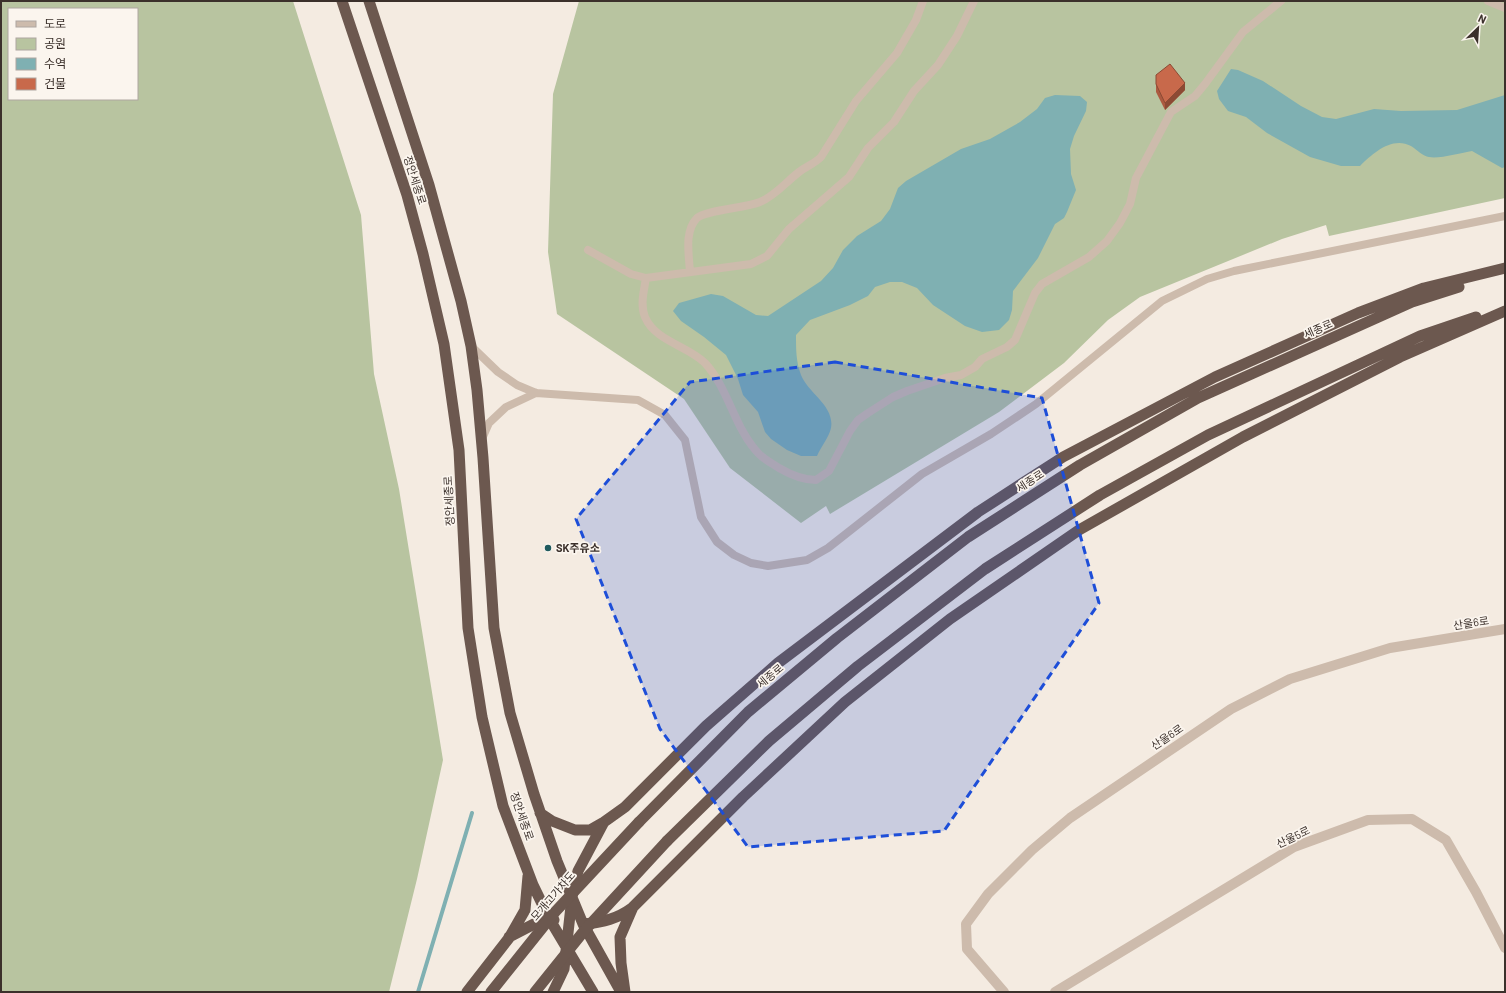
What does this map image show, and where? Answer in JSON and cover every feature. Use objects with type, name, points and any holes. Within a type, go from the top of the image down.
[{"type":"highway","name":"정안세종로","points":[[342,1],[407,195],[443,338],[459,450],[468,628],[482,717],[503,806],[529,873],[550,920],[567,946],[593,992]]},
{"type":"highway","name":"정안세종로","points":[[368,1],[429,185],[461,301],[471,346],[482,440],[494,628],[510,713],[540,813],[583,924],[621,992]]},
{"type":"highway","points":[[540,813],[552,821],[575,830],[590,830],[604,822],[625,807],[706,726],[778,664],[978,512],[1063,457],[1215,377],[1358,313],[1424,288],[1505,268]]},
{"type":"highway","name":"세종로","points":[[639,822],[748,712],[837,638],[968,537],[1080,465],[1198,398],[1412,302],[1505,272]]},
{"type":"highway","points":[[535,992],[584,931],[668,841],[769,741],[858,666],[985,569],[1100,495],[1208,435],[1412,340],[1505,307]]},
{"type":"highway","points":[[509,938],[536,923],[550,920],[583,924],[604,922],[622,916],[633,907],[743,797],[846,702],[950,619],[1079,530],[1243,437],[1400,357],[1505,311]]},
{"type":"highway","points":[[553,992],[564,969],[572,896],[578,870],[604,822]]},
{"type":"highway","name":"모개고가차도","points":[[491,992],[555,912],[639,822]]},
{"type":"highway","points":[[468,992],[509,938],[525,910],[529,873]]},
{"type":"highway","points":[[625,992],[621,963],[620,937],[633,907]]},
{"type":"street","name":"산울6로","points":[[1004,992],[967,949],[966,924],[993,888],[1032,850],[1070,818],[1230,709],[1290,679],[1390,648],[1505,629]]},
{"type":"street","name":"산울5로","points":[[1055,992],[1294,847],[1368,820],[1412,819],[1446,840],[1476,892],[1505,948]]},
{"type":"lane","points":[[690,272],[689,233],[696,219],[708,213],[760,202],[769,198],[800,171],[814,164],[821,157],[856,101],[897,53],[916,20],[924,1]]},
{"type":"lane","points":[[588,250],[631,274],[646,278],[751,264],[767,256],[789,229],[849,177],[868,148],[894,122],[914,91],[938,65],[957,36],[974,1]]},
{"type":"lane","points":[[646,278],[644,308],[645,316],[649,324],[669,340],[695,355],[704,363],[722,389],[745,436],[760,455],[799,478],[816,480],[829,471],[850,431],[858,420],[893,397],[945,378],[961,375],[975,367],[982,359],[1007,347],[1015,340],[1035,293],[1042,284],[1089,257],[1107,241],[1120,223],[1130,204],[1136,178],[1171,112],[1195,96],[1243,32],[1254,21],[1281,1]]},
{"type":"lane","points":[[1488,1],[1505,8]]},
{"type":"lane","points":[[471,346],[498,372],[517,385],[536,393],[638,400],[665,415],[685,440],[701,517],[717,542],[734,555],[751,563],[768,566],[807,560],[828,548],[922,474],[991,434],[1036,404],[1162,301],[1207,279],[1234,271],[1505,216]]},
{"type":"lane","points":[[482,440],[489,423],[506,407],[536,393]]},
{"type":"highlighted area","points":[[835,362],[1042,398],[1099,603],[944,831],[748,847],[660,729],[576,519],[690,382]]},
{"type":"green space","points":[[1,1],[293,1],[361,215],[374,374],[399,489],[443,760],[417,879],[389,992],[1,992]]},
{"type":"green space","points":[[579,1],[1505,1],[1505,198],[1329,236],[1326,225],[1282,239],[1140,297],[1108,320],[1064,363],[999,412],[830,514],[826,506],[801,523],[730,468],[684,399],[557,314],[548,252],[553,94]]},
{"type":"water","points":[[1231,69],[1238,70],[1263,81],[1301,106],[1322,117],[1336,119],[1374,109],[1401,111],[1457,110],[1505,95],[1505,167],[1502,168],[1472,151],[1444,157],[1429,157],[1404,143],[1397,143],[1383,147],[1360,166],[1341,166],[1310,157],[1267,133],[1246,117],[1228,111],[1219,99],[1217,91]]},
{"type":"water","points":[[1055,95],[1080,96],[1087,102],[1086,111],[1074,136],[1070,149],[1071,174],[1076,190],[1064,218],[1055,224],[1038,258],[1013,291],[1012,310],[1009,320],[999,330],[982,332],[965,326],[933,305],[917,288],[902,282],[890,282],[875,287],[868,296],[850,305],[810,320],[796,335],[797,360],[801,375],[804,382],[825,406],[831,420],[830,431],[817,456],[801,456],[787,450],[771,439],[765,432],[758,412],[743,395],[738,379],[726,355],[681,321],[673,311],[679,303],[711,294],[723,296],[756,315],[768,316],[821,281],[833,268],[843,250],[857,236],[881,221],[890,209],[898,188],[906,181],[961,149],[990,139],[1020,122],[1037,109],[1045,98]]},
{"type":"building","points":[[1170,64],[1185,83],[1165,103],[1156,84],[1156,75]]},
{"type":"waterway","points":[[418,992],[472,813]]},
{"type":"place","name":"SK주유소","points":[[548,548]]}]
